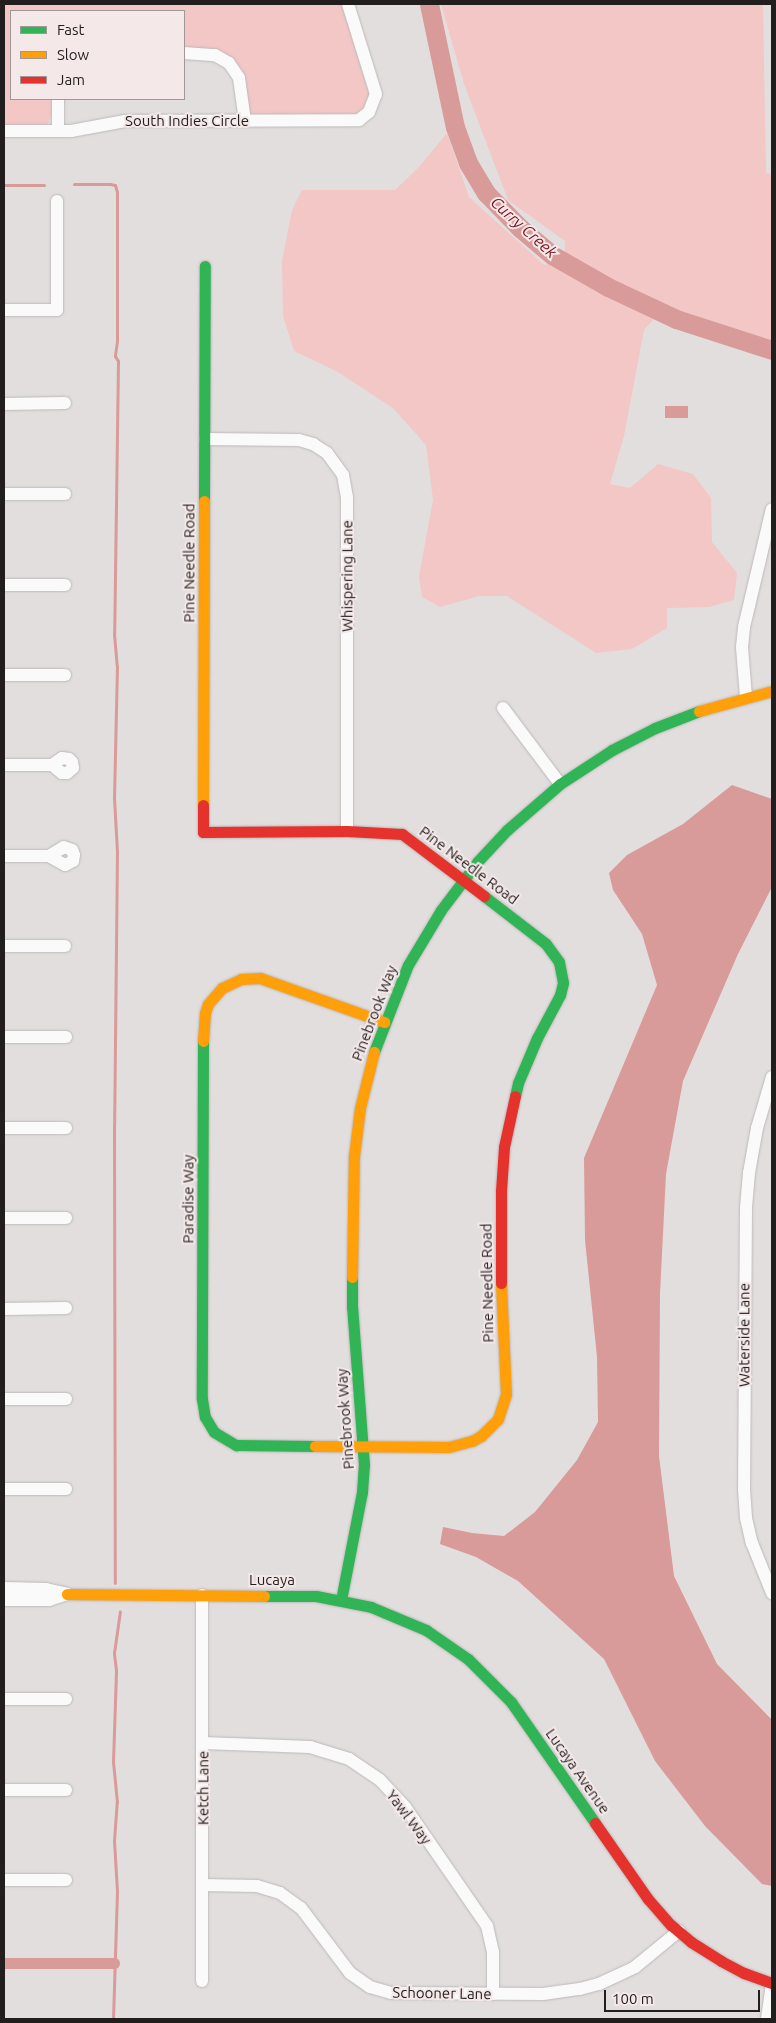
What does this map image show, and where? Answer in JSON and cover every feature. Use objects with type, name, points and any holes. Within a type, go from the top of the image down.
[{"type":"street","name":"South Indies Circle","points":[[4,130],[58,131],[82,129],[125,121],[359,120],[369,112],[375,100],[375,87],[348,4]]},
{"type":"street","points":[[185,53],[215,55],[229,63],[236,72],[240,84],[245,121]]},
{"type":"street","points":[[58,100],[58,131]]},
{"type":"street","points":[[4,310],[57,310],[58,201]]},
{"type":"street","name":"Pine Needle Road","points":[[205,266],[204,832],[347,831],[402,834],[464,879],[546,944],[557,956],[563,975],[560,995],[537,1038],[518,1083],[504,1147],[500,1191],[505,1402],[498,1419],[488,1430],[472,1441],[449,1447],[364,1446]]},
{"type":"street","points":[[4,404],[65,404]]},
{"type":"street","name":"Whispering Lane","points":[[205,439],[292,439],[305,441],[326,452],[343,475],[347,498],[347,831]]},
{"type":"street","points":[[4,494],[65,494]]},
{"type":"street","points":[[746,697],[742,647],[744,627],[772,509]]},
{"type":"street","points":[[4,584],[65,585]]},
{"type":"street","points":[[4,675],[65,675]]},
{"type":"street","name":"Pinebrook Way","points":[[341,1600],[362,1492],[364,1446],[352,1306],[352,1178],[362,1101],[370,1063],[384,1022],[418,948],[441,910],[464,879],[507,830],[560,784],[637,736],[681,717],[772,691]]},
{"type":"street","points":[[503,708],[560,784]]},
{"type":"street","points":[[4,765],[52,765]]},
{"type":"street","points":[[4,856],[49,856]]},
{"type":"street","points":[[4,946],[65,946]]},
{"type":"street","name":"Paradise Way","points":[[364,1446],[236,1445],[226,1441],[214,1432],[206,1417],[202,1399],[203,1030],[205,1012],[215,995],[232,983],[250,978],[270,980],[384,1022]]},
{"type":"street","points":[[4,1037],[66,1037]]},
{"type":"street","name":"Waterside Lane","points":[[772,1076],[757,1128],[749,1173],[746,1208],[744,1489],[746,1518],[752,1543],[772,1593]]},
{"type":"street","points":[[4,1128],[66,1128]]},
{"type":"street","points":[[4,1218],[66,1218]]},
{"type":"street","points":[[4,1309],[66,1308]]},
{"type":"street","points":[[4,1399],[66,1399]]},
{"type":"street","points":[[4,1490],[66,1489]]},
{"type":"street","points":[[4,1588],[46,1589],[67,1594]]},
{"type":"street","points":[[4,1600],[49,1600],[67,1594]]},
{"type":"street","name":"Lucaya","points":[[67,1594],[303,1595],[341,1600]]},
{"type":"street","name":"Ketch Lane","points":[[202,1594],[202,1981]]},
{"type":"street","name":"Lucaya Avenue","points":[[341,1600],[385,1612],[412,1623],[453,1647],[484,1673],[525,1720],[648,1899],[679,1931],[721,1961],[744,1973],[772,1983]]},
{"type":"street","points":[[4,1699],[66,1699]]},
{"type":"street","name":"Yawl Way","points":[[203,1743],[310,1746],[349,1759],[380,1780],[405,1807],[487,1926],[493,1952],[493,1994]]},
{"type":"street","points":[[4,1790],[66,1790]]},
{"type":"street","points":[[4,1880],[66,1880]]},
{"type":"street","name":"Schooner Lane","points":[[202,1885],[257,1886],[286,1896],[307,1916],[344,1968],[360,1981],[375,1988],[400,1993],[561,1993],[599,1984],[635,1967],[679,1931]]},
{"type":"street","points":[[767,2019],[772,1983]]},
{"type":"shaded area","points":[[4,4],[343,4],[369,95],[364,109],[353,115],[255,115],[249,112],[218,51],[185,48],[185,10],[10,10],[10,100],[52,100],[51,116],[48,124],[4,126]]},
{"type":"shaded area","points":[[441,4],[763,4],[766,173],[772,174],[772,354],[654,319],[644,330],[624,436],[610,484],[630,488],[658,464],[693,474],[711,498],[712,542],[737,573],[734,600],[709,607],[667,608],[667,628],[632,649],[596,653],[507,596],[479,596],[440,607],[422,597],[419,576],[433,500],[426,445],[393,408],[336,371],[294,351],[283,316],[282,261],[292,210],[302,190],[395,190],[419,167],[447,133],[469,197],[544,265],[565,261],[565,241],[508,200],[464,84]]},
{"type":"shaded area","points":[[665,406],[688,406],[688,418],[665,418]]},
{"type":"shaded area","points":[[732,785],[772,799],[772,887],[738,954],[683,1081],[666,1174],[660,1294],[659,1456],[674,1576],[717,1664],[772,1720],[772,1886],[762,1884],[705,1826],[655,1761],[604,1659],[518,1581],[476,1557],[440,1544],[443,1527],[472,1533],[504,1536],[535,1512],[577,1460],[598,1422],[597,1357],[585,1240],[584,1158],[657,985],[642,934],[613,890],[609,873],[627,855],[683,824]]},
{"type":"waterway","name":"Curry Creek","points":[[429,4],[455,127],[468,163],[486,193],[520,228],[552,255],[608,287],[676,319],[772,350]]},
{"type":"waterway","points":[[74,184],[110,184],[115,185],[117,192],[117,341],[115,356],[118,361],[114,634],[117,666],[114,798],[117,851],[114,1126],[115,1583]]},
{"type":"waterway","points":[[4,185],[44,185]]},
{"type":"waterway","points":[[113,2019],[117,1891],[114,1841],[117,1802],[113,1762],[116,1670],[114,1653],[120,1611]]},
{"type":"waterway","points":[[4,1963],[114,1963]]},
{"type":"traffic: fast","points":[[204,501],[205,266]]},
{"type":"traffic: fast","points":[[374,1052],[408,965],[441,910],[478,861],[507,830],[560,784],[612,750],[655,728],[699,711]]},
{"type":"traffic: fast","points":[[484,896],[546,944],[559,962],[563,983],[560,995],[537,1038],[518,1083],[515,1096]]},
{"type":"traffic: fast","points":[[203,1041],[202,1399],[205,1417],[214,1432],[236,1445],[315,1446]]},
{"type":"traffic: fast","points":[[341,1600],[362,1492],[364,1465],[352,1307],[352,1277]]},
{"type":"traffic: fast","points":[[264,1596],[316,1596],[371,1607],[426,1630],[468,1659],[511,1702],[595,1823]]},
{"type":"traffic: slow","points":[[203,805],[204,501]]},
{"type":"traffic: slow","points":[[699,711],[772,691]]},
{"type":"traffic: slow","points":[[203,1041],[205,1013],[208,1004],[222,988],[241,979],[260,978],[384,1022]]},
{"type":"traffic: slow","points":[[352,1277],[354,1156],[360,1108],[374,1052]]},
{"type":"traffic: slow","points":[[315,1446],[449,1447],[472,1441],[481,1436],[498,1419],[506,1394],[501,1283]]},
{"type":"traffic: slow","points":[[67,1594],[264,1596]]},
{"type":"traffic: jam","points":[[203,805],[203,832],[347,831],[402,834],[484,896]]},
{"type":"traffic: jam","points":[[501,1283],[501,1191],[504,1147],[515,1096]]},
{"type":"traffic: jam","points":[[595,1823],[648,1899],[671,1925],[691,1942],[721,1961],[744,1973],[772,1983]]}]
